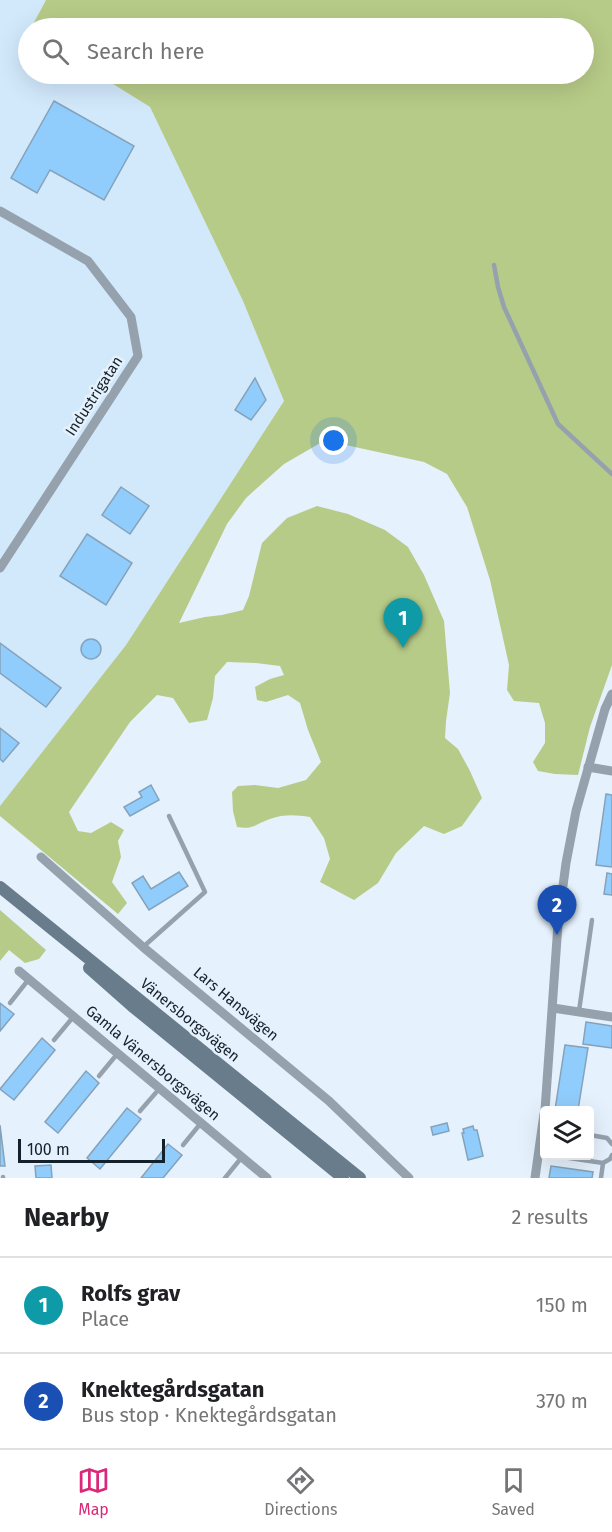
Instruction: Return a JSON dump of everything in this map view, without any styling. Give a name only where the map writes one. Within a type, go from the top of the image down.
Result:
[{"type":"main road","name":"Vänersborgsvägen","points":[[0,889],[132,1006],[342,1178]]},
{"type":"main road","name":"Vänersborgsvägen","points":[[0,889],[360,1178]]},
{"type":"street","name":"Industrigatan","points":[[0,211],[88,261],[131,317],[138,356],[0,568]]},
{"type":"street","points":[[545,1106],[558,924],[566,863],[576,811],[605,709],[612,694]]},
{"type":"street","points":[[588,767],[612,771]]},
{"type":"street","name":"Lars Hansvägen","points":[[41,857],[143,947],[329,1101],[409,1178]]},
{"type":"street","name":"Gamla Vänersborgsvägen","points":[[19,971],[267,1178]]},
{"type":"street","points":[[553,1008],[612,1017]]},
{"type":"street","points":[[536,1178],[540,1160]]},
{"type":"lane","points":[[494,265],[504,307],[558,424],[612,474]]},
{"type":"lane","points":[[143,947],[205,892],[169,816]]},
{"type":"lane","points":[[579,1011],[592,920]]},
{"type":"lane","points":[[10,1003],[29,979]]},
{"type":"lane","points":[[54,1040],[74,1016]]},
{"type":"lane","points":[[99,1076],[118,1053]]},
{"type":"lane","points":[[140,1111],[160,1088]]},
{"type":"lane","points":[[183,1145],[201,1123]]},
{"type":"lane","points":[[594,1136],[607,1138],[612,1144]]},
{"type":"lane","points":[[585,1160],[603,1163],[612,1155]]},
{"type":"lane","points":[[225,1178],[242,1157]]},
{"type":"lane","points":[[601,1178],[603,1163]]},
{"type":"shaded area","points":[[0,0],[46,0],[36,18],[18,18],[18,84],[113,84],[150,107],[243,301],[284,401],[126,645],[0,806]]},
{"type":"green space","points":[[46,0],[612,0],[612,665],[590,727],[578,775],[538,771],[533,762],[545,743],[545,723],[539,703],[514,701],[507,690],[509,665],[490,580],[467,507],[447,474],[424,462],[322,442],[284,464],[246,498],[227,524],[179,623],[243,610],[249,596],[262,543],[287,518],[317,506],[348,514],[385,530],[408,547],[424,575],[444,621],[450,693],[445,738],[458,749],[482,798],[462,826],[444,834],[424,826],[396,853],[378,883],[354,900],[320,882],[330,859],[324,838],[310,817],[280,816],[251,827],[237,827],[232,792],[238,786],[255,785],[278,788],[306,780],[321,762],[300,703],[288,695],[266,702],[257,700],[255,687],[284,675],[280,666],[227,662],[215,676],[213,698],[207,720],[189,723],[173,698],[157,695],[130,722],[69,812],[78,831],[91,833],[111,822],[124,830],[118,841],[121,857],[112,882],[127,903],[118,914],[0,816],[0,806],[126,645],[284,401],[243,301],[150,107],[113,84],[594,84],[594,18],[36,18]]},
{"type":"green space","points":[[0,910],[46,950],[39,959],[25,963],[9,950],[0,961]]},
{"type":"building","points":[[54,101],[134,146],[104,200],[50,170],[37,193],[11,178]]},
{"type":"building","points":[[255,378],[266,400],[251,420],[235,410]]},
{"type":"building","points":[[121,487],[149,506],[130,534],[102,515]]},
{"type":"building","points":[[87,534],[132,563],[106,605],[60,576]]},
{"type":"building","points":[[87,639],[95,639],[101,645],[101,653],[95,659],[87,659],[81,653],[81,645]]},
{"type":"building","points":[[0,643],[61,688],[46,707],[0,673]]},
{"type":"building","points":[[0,728],[19,743],[3,762],[0,759]]},
{"type":"building","points":[[151,785],[159,800],[130,816],[124,807],[142,797],[139,792]]},
{"type":"building","points":[[606,794],[612,795],[612,867],[596,865]]},
{"type":"building","points":[[179,872],[188,886],[149,910],[132,883],[143,876],[151,889]]},
{"type":"building","points":[[607,873],[612,874],[612,895],[604,894]]},
{"type":"building","points":[[0,1003],[14,1014],[0,1031]]},
{"type":"building","points":[[586,1022],[612,1026],[612,1048],[583,1044]]},
{"type":"building","points":[[42,1038],[55,1050],[14,1100],[0,1089]]},
{"type":"building","points":[[565,1045],[588,1048],[579,1106],[556,1106]]},
{"type":"building","points":[[86,1071],[99,1083],[58,1133],[45,1122]]},
{"type":"building","points":[[127,1108],[141,1119],[100,1169],[87,1158]]},
{"type":"building","points":[[447,1123],[449,1131],[433,1135],[431,1127]]},
{"type":"building","points":[[0,1125],[5,1166],[0,1166]]},
{"type":"building","points":[[473,1126],[474,1130],[477,1130],[483,1156],[468,1160],[462,1133],[464,1133],[463,1129]]},
{"type":"building","points":[[168,1144],[182,1155],[163,1178],[141,1178]]},
{"type":"building","points":[[51,1165],[52,1178],[36,1178],[35,1166]]},
{"type":"building","points":[[551,1166],[593,1172],[592,1178],[549,1178]]},
{"type":"place","name":"Rolfs grav","points":[[403,648]]},
{"type":"place","name":"Knektegårdsgatan","points":[[557,935]]}]
